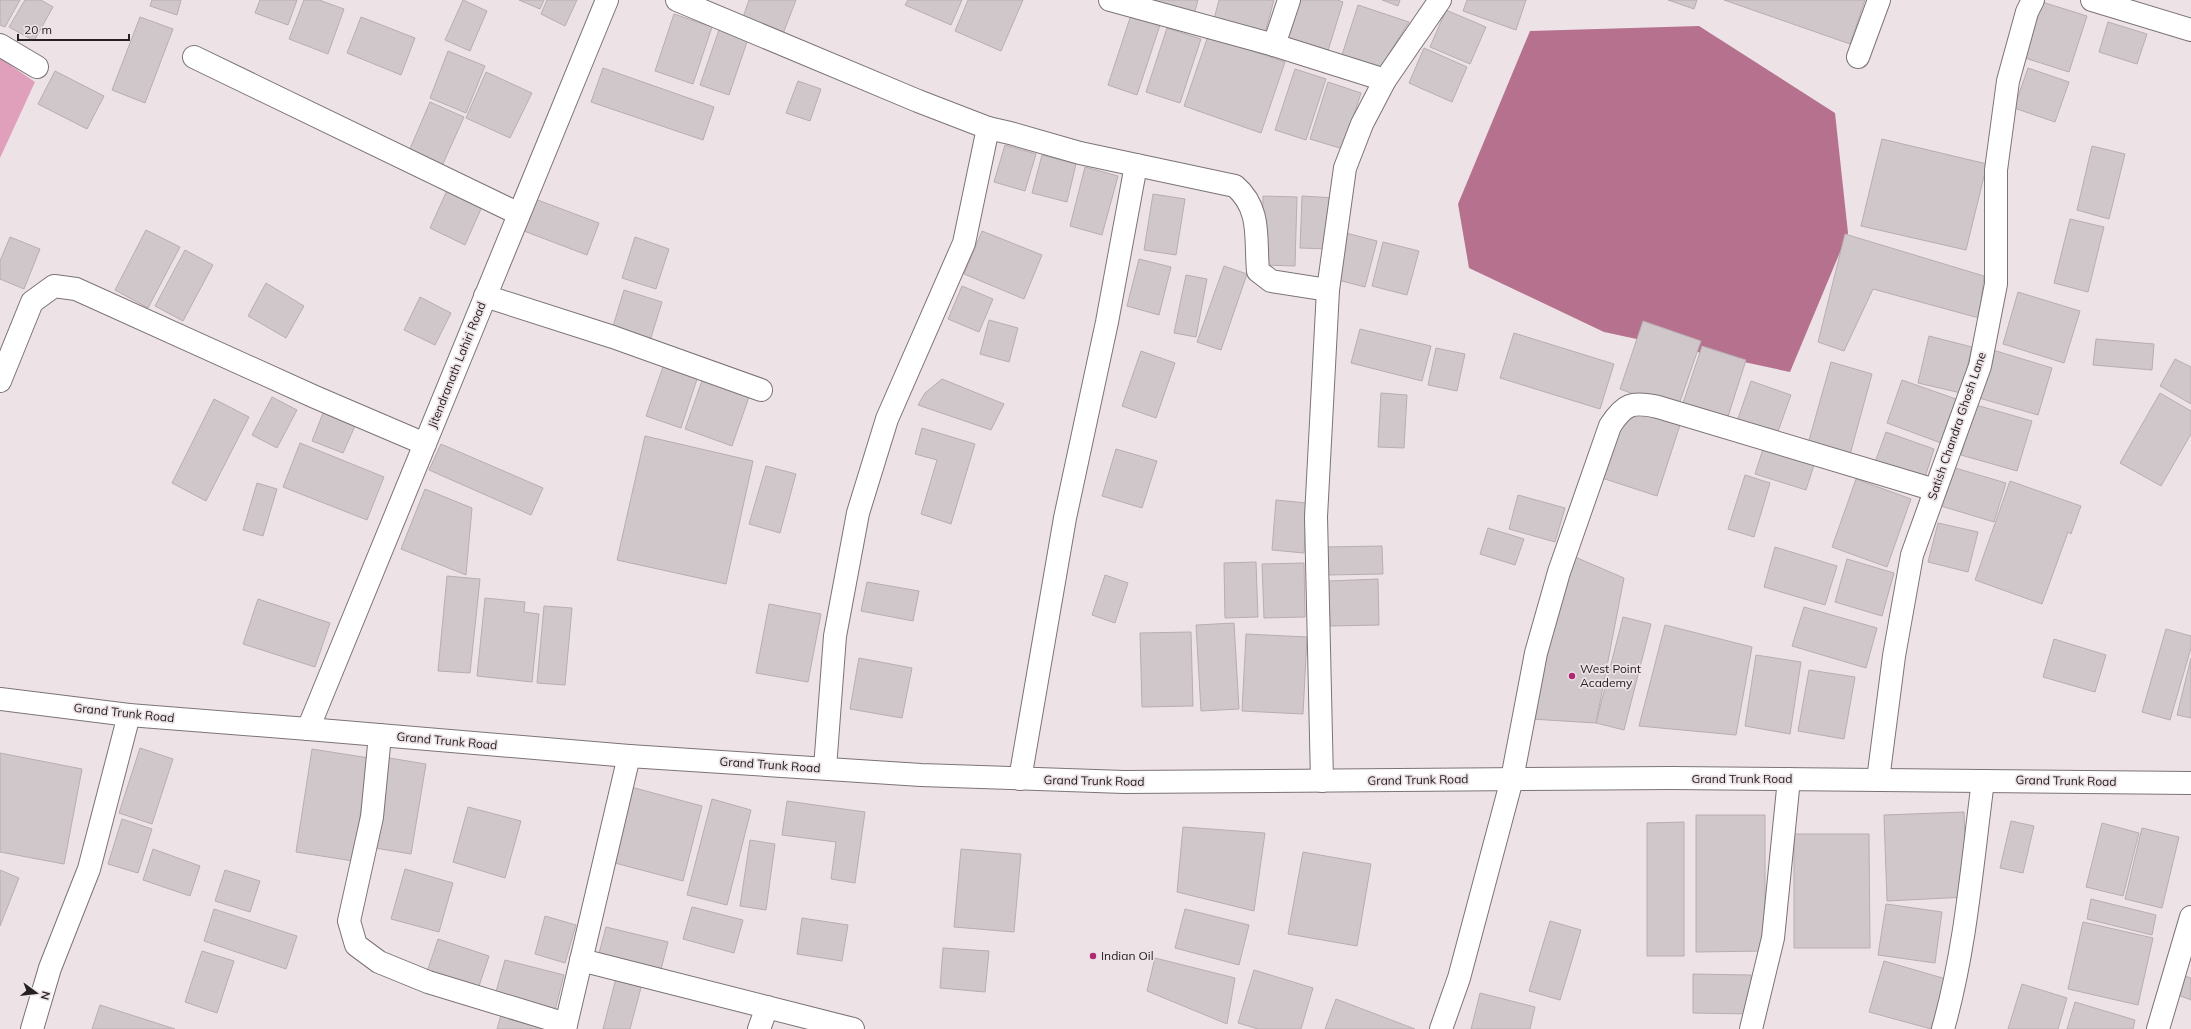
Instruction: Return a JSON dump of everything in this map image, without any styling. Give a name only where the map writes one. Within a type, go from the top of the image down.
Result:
[{"type":"street","name":"Jitendranath Lahiri Road","points":[[308,730],[607,0]]},
{"type":"street","points":[[677,0],[911,98],[988,128],[1080,153],[1235,186],[1246,196],[1254,219],[1258,271],[1271,281],[1328,290]]},
{"type":"street","points":[[1274,45],[1289,0]]},
{"type":"street","points":[[1322,781],[1316,517],[1328,290],[1345,168],[1362,124],[1384,80],[1440,0]]},
{"type":"street","points":[[1858,57],[1879,0]]},
{"type":"street","name":"Satish Chandra Ghosh Lane","points":[[1878,780],[1894,656],[1912,556],[1980,366],[1995,292],[1996,170],[2008,81],[2027,12],[2033,0]]},
{"type":"street","points":[[2092,0],[2191,30]]},
{"type":"street","points":[[1122,2],[1274,45],[1384,80]]},
{"type":"street","points":[[0,45],[37,67]]},
{"type":"street","points":[[194,57],[519,214]]},
{"type":"street","points":[[825,768],[835,636],[858,513],[887,419],[964,243],[988,128]]},
{"type":"street","points":[[1020,779],[1064,518],[1107,322],[1136,165]]},
{"type":"street","points":[[0,380],[32,302],[54,286],[76,289],[315,397],[425,444]]},
{"type":"street","points":[[485,296],[614,337],[761,390]]},
{"type":"street","points":[[1441,1029],[1459,978],[1512,779],[1536,653],[1559,572],[1610,426],[1620,411],[1631,405],[1643,403],[1935,490]]},
{"type":"street","name":"Grand Trunk Road","points":[[0,699],[129,714],[629,756],[921,775],[1020,779],[1124,782],[1512,779],[1789,779],[2191,783]]},
{"type":"street","points":[[32,1029],[50,968],[89,869],[129,714]]},
{"type":"street","points":[[380,735],[372,817],[349,921],[356,945],[378,962],[428,982],[565,1026],[629,756]]},
{"type":"street","points":[[1751,1029],[1773,938],[1789,779]]},
{"type":"street","points":[[1943,1029],[1953,992],[1964,930],[1983,781]]},
{"type":"street","points":[[2158,1029],[2191,917]]},
{"type":"street","points":[[581,960],[852,1029]]},
{"type":"street","points":[[759,1029],[767,1007]]},
{"type":"shaded area","points":[[1699,26],[1835,113],[1848,233],[1790,372],[1604,332],[1469,268],[1458,204],[1530,31]]},
{"type":"shaded area","points":[[0,58],[35,82],[0,158]]},
{"type":"building","points":[[0,0],[20,0],[5,27],[0,25]]},
{"type":"building","points":[[25,0],[41,0],[53,7],[34,41],[9,27]]},
{"type":"building","points":[[152,0],[181,0],[177,15],[150,6]]},
{"type":"building","points":[[260,0],[297,0],[288,25],[255,13]]},
{"type":"building","points":[[304,0],[319,0],[344,9],[328,54],[289,39]]},
{"type":"building","points":[[463,0],[487,11],[470,51],[445,40]]},
{"type":"building","points":[[519,0],[544,0],[540,9]]},
{"type":"building","points":[[547,0],[577,0],[565,26],[541,14]]},
{"type":"building","points":[[749,0],[796,0],[781,39],[741,23]]},
{"type":"building","points":[[908,0],[962,0],[951,25],[905,5]]},
{"type":"building","points":[[968,0],[1023,0],[1001,51],[955,31]]},
{"type":"building","points":[[1146,0],[1198,0],[1193,18]]},
{"type":"building","points":[[1219,0],[1274,0],[1265,33],[1214,19]]},
{"type":"building","points":[[1298,0],[1337,0],[1343,2],[1327,54],[1285,40]]},
{"type":"building","points":[[1382,0],[1400,0],[1398,6]]},
{"type":"building","points":[[1467,0],[1526,0],[1516,30],[1463,11]]},
{"type":"building","points":[[1668,0],[1697,0],[1694,9]]},
{"type":"building","points":[[1724,0],[1865,0],[1850,44]]},
{"type":"building","points":[[2042,2],[2087,16],[2069,72],[2025,58]]},
{"type":"building","points":[[1358,5],[1409,22],[1390,52],[1381,70],[1341,58]]},
{"type":"building","points":[[1446,10],[1486,27],[1470,64],[1430,47]]},
{"type":"building","points":[[674,14],[712,27],[693,84],[655,71]]},
{"type":"building","points":[[1131,15],[1160,25],[1137,95],[1108,85]]},
{"type":"building","points":[[140,17],[173,29],[145,103],[112,90]]},
{"type":"building","points":[[361,17],[415,38],[401,75],[347,53]]},
{"type":"building","points":[[2108,22],[2147,34],[2137,64],[2099,52]]},
{"type":"building","points":[[720,27],[749,36],[729,95],[700,85]]},
{"type":"building","points":[[1167,28],[1201,39],[1180,103],[1146,92]]},
{"type":"building","points":[[1208,36],[1285,62],[1261,133],[1184,106]]},
{"type":"building","points":[[1424,48],[1467,67],[1452,102],[1409,83]]},
{"type":"building","points":[[448,51],[485,66],[466,113],[430,98]]},
{"type":"building","points":[[603,68],[714,107],[703,140],[591,102]]},
{"type":"building","points":[[2028,68],[2069,82],[2055,122],[2014,108]]},
{"type":"building","points":[[1295,69],[1326,79],[1306,140],[1275,130]]},
{"type":"building","points":[[55,71],[104,96],[87,129],[38,104]]},
{"type":"building","points":[[486,72],[532,93],[510,138],[466,118]]},
{"type":"building","points":[[798,81],[821,89],[810,121],[786,113]]},
{"type":"building","points":[[1328,82],[1361,93],[1343,149],[1310,139]]},
{"type":"building","points":[[430,102],[464,117],[442,166],[409,151]]},
{"type":"building","points":[[1882,139],[1987,164],[1966,250],[1861,226]]},
{"type":"building","points":[[1005,145],[1036,154],[1025,191],[994,182]]},
{"type":"building","points":[[2092,146],[2125,154],[2109,219],[2077,210]]},
{"type":"building","points":[[1042,155],[1076,164],[1067,202],[1032,193]]},
{"type":"building","points":[[1085,167],[1118,176],[1102,235],[1070,226]]},
{"type":"building","points":[[449,186],[484,202],[465,245],[430,228]]},
{"type":"building","points":[[1153,194],[1185,199],[1176,255],[1144,250]]},
{"type":"building","points":[[1263,196],[1297,197],[1295,266],[1262,265]]},
{"type":"building","points":[[1302,196],[1335,198],[1331,249],[1300,248]]},
{"type":"building","points":[[535,199],[599,223],[587,255],[524,231]]},
{"type":"building","points":[[2070,219],[2104,227],[2088,292],[2054,283]]},
{"type":"building","points":[[146,230],[180,247],[148,308],[115,290]]},
{"type":"building","points":[[982,231],[1042,255],[1024,299],[964,274]]},
{"type":"building","points":[[1346,233],[1377,241],[1365,287],[1334,279]]},
{"type":"building","points":[[1845,234],[1984,276],[1979,318],[1873,289],[1844,351],[1818,342]]},
{"type":"building","points":[[10,237],[40,249],[24,289],[0,279],[0,261]]},
{"type":"building","points":[[635,237],[669,249],[656,289],[622,278]]},
{"type":"building","points":[[1383,242],[1419,251],[1407,295],[1372,286]]},
{"type":"building","points":[[185,250],[213,265],[183,321],[155,306]]},
{"type":"building","points":[[1139,259],[1171,267],[1159,315],[1127,306]]},
{"type":"building","points":[[1224,266],[1247,274],[1221,350],[1197,342]]},
{"type":"building","points":[[1186,275],[1207,279],[1196,337],[1174,333]]},
{"type":"building","points":[[266,283],[304,306],[286,338],[248,316]]},
{"type":"building","points":[[962,286],[993,299],[979,332],[948,319]]},
{"type":"building","points":[[624,290],[662,302],[649,344],[611,333]]},
{"type":"building","points":[[2018,292],[2080,311],[2064,363],[2003,344]]},
{"type":"building","points":[[420,297],[451,313],[435,345],[404,330]]},
{"type":"building","points":[[989,320],[1018,328],[1009,362],[980,354]]},
{"type":"building","points":[[1643,321],[1701,341],[1677,410],[1620,389]]},
{"type":"building","points":[[1360,329],[1431,346],[1422,381],[1351,363]]},
{"type":"building","points":[[1514,333],[1614,364],[1600,409],[1500,378]]},
{"type":"building","points":[[1929,336],[1972,347],[1961,393],[1918,383]]},
{"type":"building","points":[[2096,339],[2154,344],[2152,370],[2093,365]]},
{"type":"building","points":[[1702,346],[1746,360],[1726,423],[1681,409]]},
{"type":"building","points":[[1436,348],[1465,354],[1457,391],[1428,385]]},
{"type":"building","points":[[1993,350],[2052,368],[2038,415],[1979,398]]},
{"type":"building","points":[[1141,351],[1175,363],[1156,418],[1122,406]]},
{"type":"building","points":[[666,358],[700,370],[681,428],[646,416]]},
{"type":"building","points":[[2175,359],[2191,367],[2191,404],[2160,386]]},
{"type":"building","points":[[1831,362],[1872,374],[1848,462],[1806,451]]},
{"type":"building","points":[[703,378],[750,394],[732,446],[685,429]]},
{"type":"building","points":[[942,379],[1004,404],[991,430],[918,405],[925,393]]},
{"type":"building","points":[[1902,380],[1956,399],[1941,443],[1887,423]]},
{"type":"building","points":[[1751,381],[1791,395],[1775,440],[1735,427]]},
{"type":"building","points":[[1381,393],[1407,395],[1404,448],[1378,447]]},
{"type":"building","points":[[2160,393],[2191,411],[2191,434],[2161,486],[2120,463]]},
{"type":"building","points":[[272,397],[297,410],[277,448],[252,435]]},
{"type":"building","points":[[214,399],[249,417],[206,501],[172,483]]},
{"type":"building","points":[[1976,405],[2032,421],[2017,471],[1961,455]]},
{"type":"building","points":[[1626,408],[1680,425],[1657,496],[1602,478]]},
{"type":"building","points":[[323,413],[355,426],[343,453],[312,441]]},
{"type":"building","points":[[922,428],[975,444],[951,524],[921,514],[937,460],[915,454]]},
{"type":"building","points":[[1886,432],[1934,449],[1921,490],[1871,473]]},
{"type":"building","points":[[645,436],[753,461],[726,584],[617,560]]},
{"type":"building","points":[[300,443],[384,477],[367,520],[283,487]]},
{"type":"building","points":[[441,444],[543,488],[531,515],[429,470]]},
{"type":"building","points":[[1116,449],[1157,461],[1142,508],[1102,496]]},
{"type":"building","points":[[1763,449],[1814,465],[1806,490],[1755,474]]},
{"type":"building","points":[[766,466],[796,474],[780,533],[749,524]]},
{"type":"building","points":[[1952,467],[2006,483],[1994,522],[1941,506]]},
{"type":"building","points":[[1745,475],[1770,483],[1754,537],[1728,529]]},
{"type":"building","points":[[1856,479],[1911,499],[1887,567],[1832,547]]},
{"type":"building","points":[[2010,481],[2081,506],[2071,534],[2068,532],[2042,604],[1975,580]]},
{"type":"building","points":[[257,483],[277,489],[263,536],[243,530]]},
{"type":"building","points":[[425,489],[472,508],[466,575],[401,549]]},
{"type":"building","points":[[1518,495],[1565,508],[1555,542],[1509,529]]},
{"type":"building","points":[[1276,500],[1307,503],[1304,553],[1272,550]]},
{"type":"building","points":[[1938,523],[1978,532],[1968,572],[1928,562]]},
{"type":"building","points":[[1488,528],[1524,539],[1515,565],[1480,554]]},
{"type":"building","points":[[1382,546],[1383,574],[1327,575],[1326,547]]},
{"type":"building","points":[[1775,547],[1837,566],[1825,605],[1764,587]]},
{"type":"building","name":"West Point Academy","points":[[1575,557],[1624,578],[1596,723],[1531,719],[1548,633]]},
{"type":"building","points":[[1847,559],[1894,573],[1882,616],[1835,602]]},
{"type":"building","points":[[1256,562],[1258,617],[1225,618],[1224,563]]},
{"type":"building","points":[[1304,563],[1305,617],[1264,618],[1262,564]]},
{"type":"building","points":[[1105,575],[1128,583],[1115,623],[1092,615]]},
{"type":"building","points":[[447,576],[480,579],[470,673],[438,671]]},
{"type":"building","points":[[1378,579],[1379,625],[1330,626],[1329,581]]},
{"type":"building","points":[[867,582],[919,591],[913,621],[861,611]]},
{"type":"building","points":[[485,598],[525,602],[524,612],[539,614],[532,682],[477,676]]},
{"type":"building","points":[[258,599],[330,623],[315,667],[243,644]]},
{"type":"building","points":[[769,604],[821,614],[808,682],[756,673]]},
{"type":"building","points":[[544,606],[572,608],[565,685],[537,683]]},
{"type":"building","points":[[1804,607],[1877,628],[1866,668],[1792,646]]},
{"type":"building","points":[[1623,617],[1651,624],[1624,730],[1596,723]]},
{"type":"building","points":[[1234,623],[1239,709],[1201,711],[1196,625]]},
{"type":"building","points":[[1665,625],[1752,647],[1736,735],[1639,726]]},
{"type":"building","points":[[2166,629],[2191,636],[2191,648],[2170,720],[2142,712]]},
{"type":"building","points":[[1191,632],[1193,706],[1142,707],[1140,633]]},
{"type":"building","points":[[1246,634],[1307,637],[1303,714],[1242,711]]},
{"type":"building","points":[[2054,639],[2106,655],[2095,692],[2043,677]]},
{"type":"building","points":[[1756,655],[1801,662],[1790,734],[1745,726]]},
{"type":"building","points":[[859,658],[912,668],[902,718],[850,709]]},
{"type":"building","points":[[2191,658],[2191,718],[2177,715]]},
{"type":"building","points":[[1809,670],[1855,677],[1844,739],[1798,731]]},
{"type":"building","points":[[140,748],[173,759],[152,824],[119,813]]},
{"type":"building","points":[[312,749],[369,758],[353,861],[296,852]]},
{"type":"building","points":[[0,753],[82,769],[64,864],[0,852]]},
{"type":"building","points":[[377,756],[426,764],[411,854],[363,846]]},
{"type":"building","points":[[631,787],[702,806],[683,881],[611,862]]},
{"type":"building","points":[[712,799],[751,810],[727,905],[687,895]]},
{"type":"building","points":[[787,801],[865,812],[855,883],[831,879],[836,842],[782,835]]},
{"type":"building","points":[[468,807],[521,821],[505,878],[453,862]]},
{"type":"building","points":[[1964,812],[1967,897],[1887,901],[1884,815]]},
{"type":"building","points":[[1696,815],[1765,815],[1765,951],[1696,952]]},
{"type":"building","points":[[122,819],[152,829],[138,873],[108,864]]},
{"type":"building","points":[[2011,821],[2034,826],[2023,873],[2000,868]]},
{"type":"building","points":[[1684,822],[1684,956],[1647,956],[1647,823]]},
{"type":"building","points":[[2102,823],[2139,833],[2123,896],[2086,887]]},
{"type":"building","points":[[1183,827],[1265,833],[1254,911],[1177,892]]},
{"type":"building","points":[[2142,828],[2179,837],[2162,908],[2125,899]]},
{"type":"building","points":[[1794,834],[1869,834],[1870,948],[1794,948]]},
{"type":"building","points":[[750,840],[775,844],[766,910],[740,906]]},
{"type":"building","points":[[153,849],[200,866],[190,896],[143,880]]},
{"type":"building","points":[[961,849],[1021,854],[1014,932],[954,927]]},
{"type":"building","points":[[1303,852],[1371,864],[1357,946],[1288,934]]},
{"type":"building","points":[[405,869],[453,883],[439,932],[391,919]]},
{"type":"building","points":[[0,870],[19,878],[0,926]]},
{"type":"building","points":[[225,870],[260,881],[250,912],[215,901]]},
{"type":"building","points":[[2091,899],[2156,915],[2152,935],[2087,919]]},
{"type":"building","points":[[1886,904],[1942,912],[1935,963],[1878,955]]},
{"type":"building","points":[[692,907],[743,920],[734,953],[683,939]]},
{"type":"building","points":[[214,909],[297,936],[286,969],[204,941]]},
{"type":"building","points":[[1185,909],[1249,925],[1239,965],[1175,948]]},
{"type":"building","points":[[545,916],[576,925],[565,963],[535,954]]},
{"type":"building","points":[[802,918],[848,925],[842,961],[797,954]]},
{"type":"building","points":[[1550,921],[1581,930],[1560,1000],[1529,991]]},
{"type":"building","points":[[2083,922],[2153,938],[2138,1005],[2068,989]]},
{"type":"building","points":[[606,927],[668,942],[659,977],[597,961]]},
{"type":"building","points":[[438,939],[489,956],[476,995],[425,978]]},
{"type":"building","points":[[943,948],[989,951],[985,992],[940,988]]},
{"type":"building","points":[[202,951],[234,961],[217,1013],[185,1002]]},
{"type":"building","points":[[1155,958],[1235,978],[1227,1024],[1147,991]]},
{"type":"building","points":[[505,960],[564,975],[553,1018],[493,1002]]},
{"type":"building","points":[[1884,961],[1946,979],[1931,1029],[1869,1012]]},
{"type":"building","points":[[1254,970],[1313,988],[1301,1029],[1258,1029],[1238,1023]]},
{"type":"building","points":[[1693,974],[1751,975],[1751,1014],[1693,1013]]},
{"type":"building","points":[[2185,976],[2191,978],[2191,1000],[2178,995]]},
{"type":"building","points":[[616,978],[642,984],[630,1029],[603,1029]]},
{"type":"building","points":[[2022,984],[2067,998],[2058,1029],[2008,1029]]},
{"type":"building","points":[[1480,993],[1535,1007],[1530,1029],[1471,1029]]},
{"type":"building","points":[[1336,999],[1415,1029],[1325,1029]]},
{"type":"building","points":[[2075,1002],[2135,1020],[2133,1029],[2067,1029]]},
{"type":"building","points":[[100,1005],[175,1029],[92,1029]]},
{"type":"building","points":[[503,1008],[556,1029],[497,1029]]},
{"type":"place","name":"West Point Academy","points":[[1572,676]]},
{"type":"place","name":"Indian Oil","points":[[1093,956]]}]
